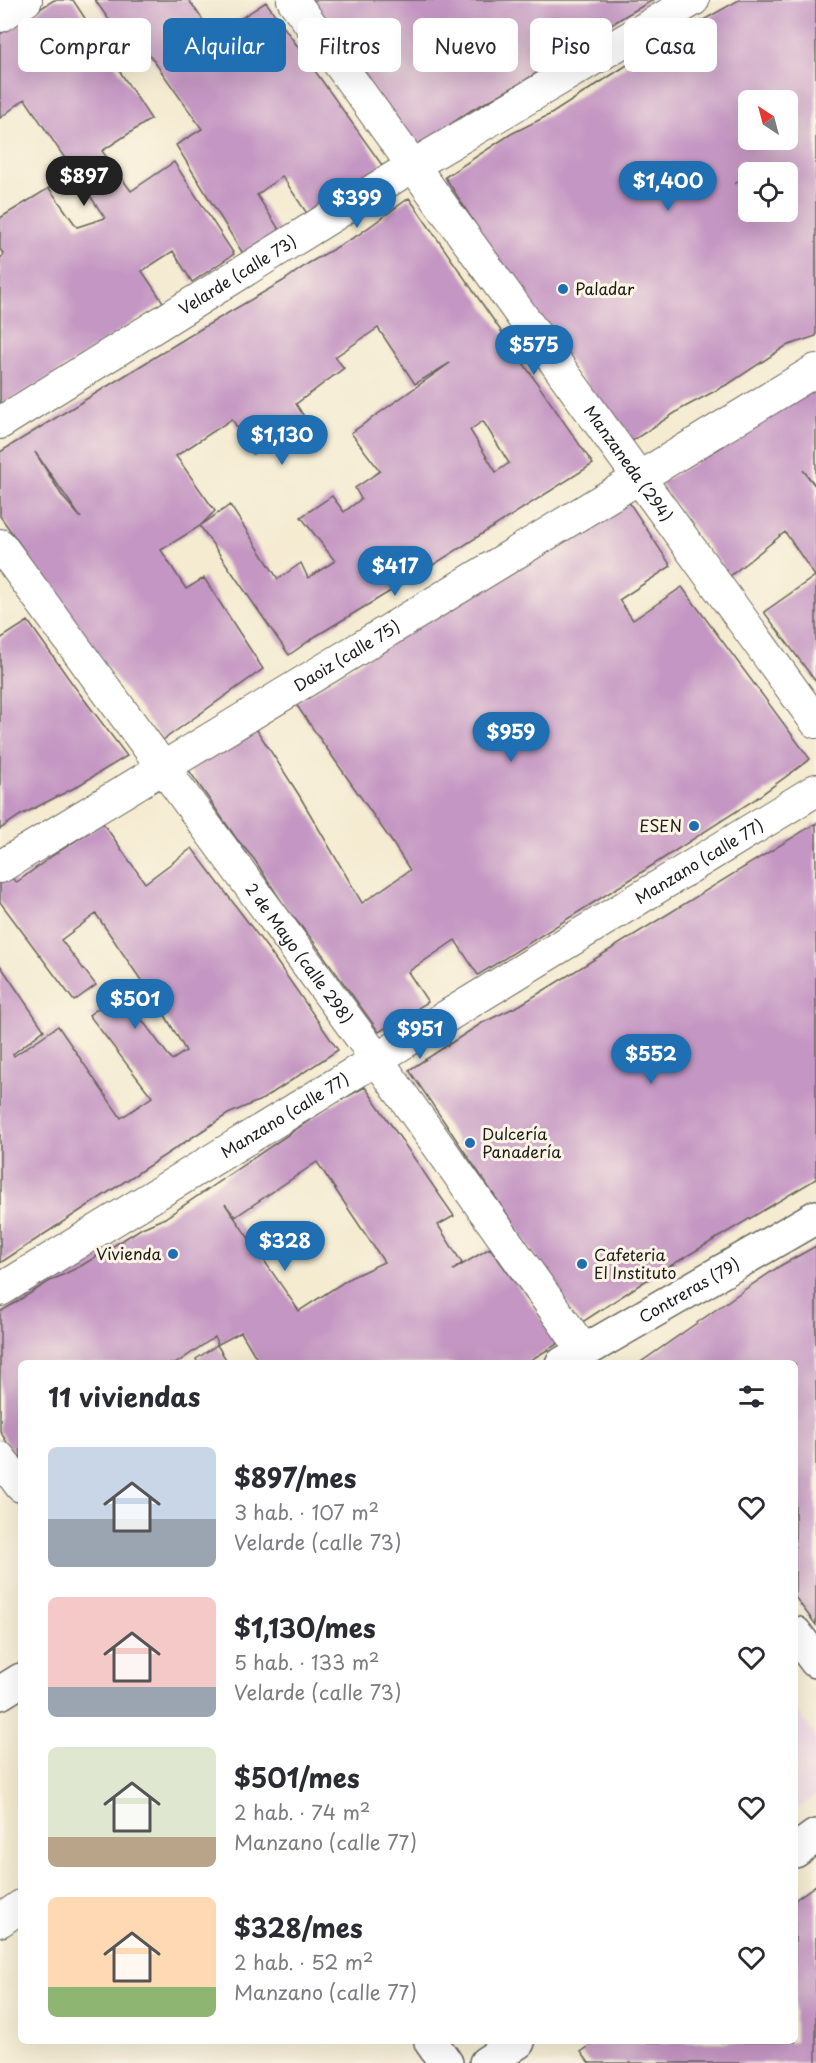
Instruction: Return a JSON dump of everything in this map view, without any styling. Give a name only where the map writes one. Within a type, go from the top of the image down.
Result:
[{"type":"main road","name":"Contreras (79)","points":[[580,1359],[816,1217]]},
{"type":"main road","points":[[798,1637],[816,1661]]},
{"type":"main road","points":[[0,1693],[18,1682]]},
{"type":"main road","points":[[798,1849],[816,1836]]},
{"type":"main road","points":[[432,2044],[446,2063]]},
{"type":"main road","points":[[486,2063],[515,2044]]},
{"type":"street","points":[[0,16],[26,0]]},
{"type":"street","name":"Manzaneda (294)","points":[[293,0],[816,722]]},
{"type":"street","name":"Velarde (calle 73)","points":[[0,423],[414,165],[693,0]]},
{"type":"street","name":"Daoiz (calle 75)","points":[[0,867],[816,370]]},
{"type":"street","name":"2 de Mayo (calle 298)","points":[[0,545],[376,1058],[580,1359]]},
{"type":"street","name":"Manzano (calle 77)","points":[[0,1290],[816,790]]},
{"type":"street","points":[[0,1458],[18,1482]]},
{"type":"street","points":[[0,1921],[18,1908]]},
{"type":"shaded area","points":[[798,1712],[816,1737],[816,1796],[798,1808]]},
{"type":"building","points":[[54,0],[73,0],[85,18],[25,18]]},
{"type":"building","points":[[95,0],[189,0],[202,18],[163,18],[163,72],[286,72],[286,30],[298,47],[298,72],[316,72],[382,165],[308,215],[282,176],[257,195],[282,234],[245,257],[176,145],[202,129],[151,57],[151,18],[108,18]]},
{"type":"building","points":[[312,0],[653,0],[612,24],[612,18],[530,18],[530,72],[538,72],[470,111],[414,149],[361,72],[401,72],[401,18],[324,18]]},
{"type":"building","points":[[739,0],[816,0],[816,336],[786,346],[730,383],[681,409],[629,443],[507,274],[445,177],[511,134],[551,114],[624,67],[624,72],[717,72],[717,18],[707,18]]},
{"type":"building","points":[[266,2],[277,18],[242,18]]},
{"type":"building","points":[[18,23],[18,72],[120,72],[151,119],[102,151],[131,191],[174,162],[234,254],[192,282],[173,251],[142,271],[163,302],[49,378],[0,405],[0,258],[4,255],[0,249],[0,218],[49,188],[77,227],[105,218],[25,99],[0,118],[0,34]]},
{"type":"building","points":[[409,198],[593,464],[289,655],[200,526],[161,550],[186,589],[204,578],[263,669],[163,740],[85,637],[0,516],[0,452],[358,235]],"holes":[[[378,328],[415,384],[450,363],[351,433],[380,471],[355,488],[361,499],[344,512],[332,496],[301,517],[335,561],[308,578],[301,563],[278,579],[230,505],[200,526],[215,511],[176,456],[232,419],[253,454],[305,418],[296,404],[344,368],[335,357]],[[483,421],[509,463],[496,472],[470,430]],[[35,452],[81,518],[63,497]]]},
{"type":"building","points":[[816,384],[816,486],[803,470],[816,487],[816,682],[764,612],[815,576],[785,532],[730,576],[660,483],[723,446],[764,416]]},
{"type":"building","points":[[625,496],[671,566],[619,600],[633,620],[682,587],[810,759],[754,800],[478,975],[455,940],[408,972],[428,1002],[379,1032],[310,937],[285,907],[254,859],[236,838],[188,769],[255,727],[299,795],[362,903],[410,870],[295,703]]},
{"type":"building","points":[[28,621],[127,756],[74,788],[19,816],[0,829],[0,639]]},
{"type":"building","points":[[103,823],[145,883],[192,848],[268,949],[338,1050],[263,1099],[228,1114],[0,1263],[0,965],[44,1030],[13,1054],[14,1056],[58,1026],[121,1118],[152,1097],[89,1015],[121,992],[172,1060],[186,1051],[166,1017],[96,914],[61,940],[96,985],[74,1001],[0,902],[0,881],[8,876],[17,882]]},
{"type":"building","points":[[816,823],[816,1179],[650,1278],[581,1323],[409,1070],[482,1023],[520,1005]]},
{"type":"building","points":[[365,1087],[454,1216],[438,1225],[462,1263],[453,1270],[490,1248],[559,1343],[531,1360],[258,1360],[241,1332],[217,1345],[215,1337],[181,1360],[18,1360],[18,1461],[0,1431],[0,1312],[142,1228],[165,1218],[332,1105]],"holes":[[[317,1162],[384,1262],[350,1278],[299,1311],[225,1204],[235,1217]]]},
{"type":"building","points":[[816,1246],[816,1625],[798,1601],[798,1360],[644,1360],[780,1266]]},
{"type":"building","points":[[217,1345],[226,1360],[196,1360]]},
{"type":"building","points":[[816,1885],[816,2063],[589,2063],[581,2052],[592,2044],[798,2044],[798,1898]]},
{"type":"place","name":"Paladar","points":[[563,289]]},
{"type":"place","name":"ESEN","points":[[694,826]]},
{"type":"place","name":"Dulcería Panadería","points":[[470,1143]]},
{"type":"place","name":"Vivienda","points":[[173,1254]]},
{"type":"place","name":"Cafeteria El Instituto","points":[[582,1264]]}]
